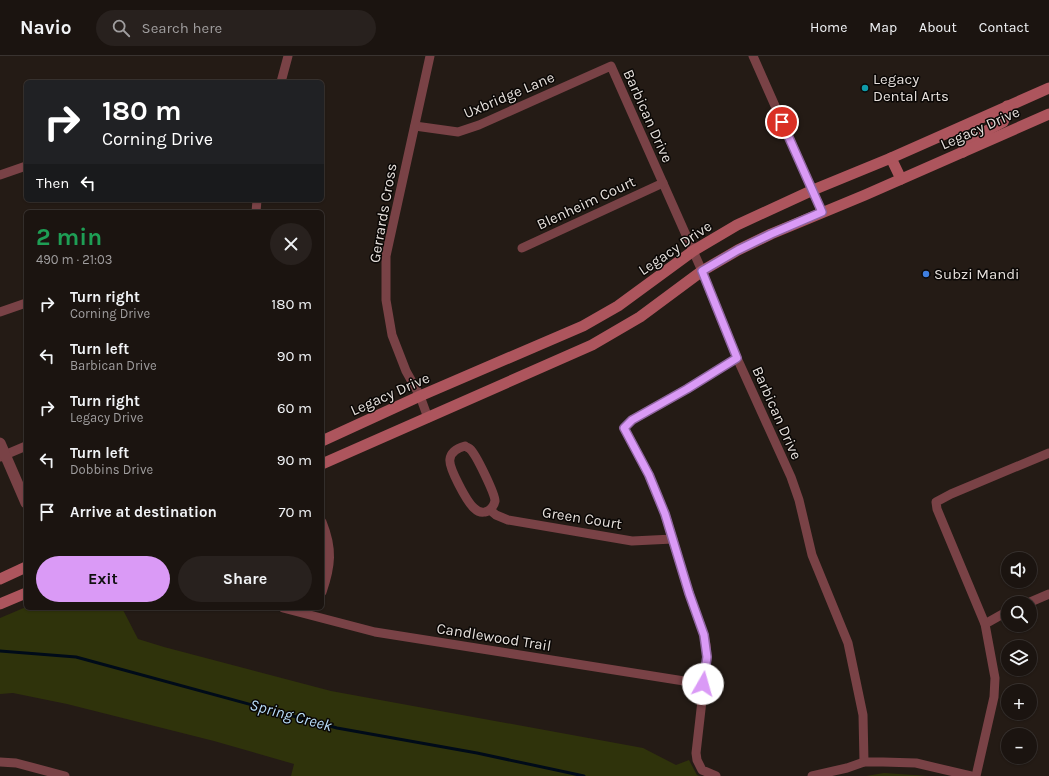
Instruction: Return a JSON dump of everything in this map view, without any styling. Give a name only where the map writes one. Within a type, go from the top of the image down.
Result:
[{"type":"main road","name":"Legacy Drive","points":[[324,440],[420,396],[583,326],[618,306],[693,251],[736,225],[1049,88]]},
{"type":"main road","points":[[963,152],[967,141],[1003,122],[1006,115],[1007,106]]},
{"type":"main road","name":"Legacy Drive","points":[[324,463],[592,345],[640,317],[702,271],[738,250],[771,234],[1049,114]]},
{"type":"main road","points":[[891,158],[901,179]]},
{"type":"main road","points":[[0,579],[24,568]]},
{"type":"main road","points":[[0,604],[24,594]]},
{"type":"street","points":[[282,80],[288,56]]},
{"type":"street","name":"Gerrards Cross","points":[[428,418],[420,396],[406,371],[392,335],[386,300],[386,256],[430,56]]},
{"type":"street","points":[[753,56],[822,212]]},
{"type":"street","name":"Uxbridge Lane","points":[[415,126],[458,132],[479,125],[611,66]]},
{"type":"street","name":"Barbican Drive","points":[[611,66],[702,271],[737,358],[791,477],[799,500],[812,555],[848,643],[863,715],[864,762]]},
{"type":"street","points":[[0,175],[24,167]]},
{"type":"street","name":"Blenheim Court","points":[[522,248],[663,183]]},
{"type":"street","points":[[0,312],[24,304]]},
{"type":"street","points":[[716,776],[702,770],[697,760],[696,753],[707,657],[704,635],[689,593],[665,514],[649,475],[624,428],[632,420],[687,389],[737,358]]},
{"type":"street","points":[[0,443],[3,456],[24,499]]},
{"type":"street","name":"Green Court","points":[[465,446],[470,449],[483,470],[495,503],[490,510],[478,512],[473,508],[461,489],[450,460],[452,454],[458,448],[465,446]]},
{"type":"street","points":[[3,456],[24,447]]},
{"type":"street","points":[[976,776],[994,697],[995,678],[985,624],[937,508],[936,502],[951,494],[1049,454]]},
{"type":"street","name":"Green Court","points":[[490,510],[496,515],[508,520],[625,539],[643,541],[673,539]]},
{"type":"street","points":[[324,527],[330,560],[324,586]]},
{"type":"street","points":[[1037,599],[1049,594]]},
{"type":"street","name":"Candlewood Trail","points":[[299,610],[315,612],[378,632],[703,684]]},
{"type":"street","points":[[985,624],[1001,615]]},
{"type":"street","points":[[0,762],[16,763],[65,776]]},
{"type":"street","points":[[812,776],[847,768],[864,762],[916,763],[971,776]]},
{"type":"green space","points":[[24,608],[24,610],[123,610],[138,639],[164,647],[331,691],[643,748],[676,765],[689,760],[699,776],[291,776],[294,764],[214,741],[67,704],[13,693],[0,694],[0,618]]},
{"type":"green space","points":[[884,773],[929,776],[866,776]]},
{"type":"waterway","name":"Spring Creek","points":[[0,651],[76,657],[337,728],[477,753],[584,776]]},
{"type":"place","name":"Legacy Dental Arts","points":[[865,88]]},
{"type":"place","name":"Subzi Mandi","points":[[926,274]]},
{"type":"route","points":[[703,684],[707,657],[704,635],[689,593],[665,514],[649,475],[624,428],[632,420],[687,389],[737,358],[702,271],[738,250],[822,212],[782,122]]}]
